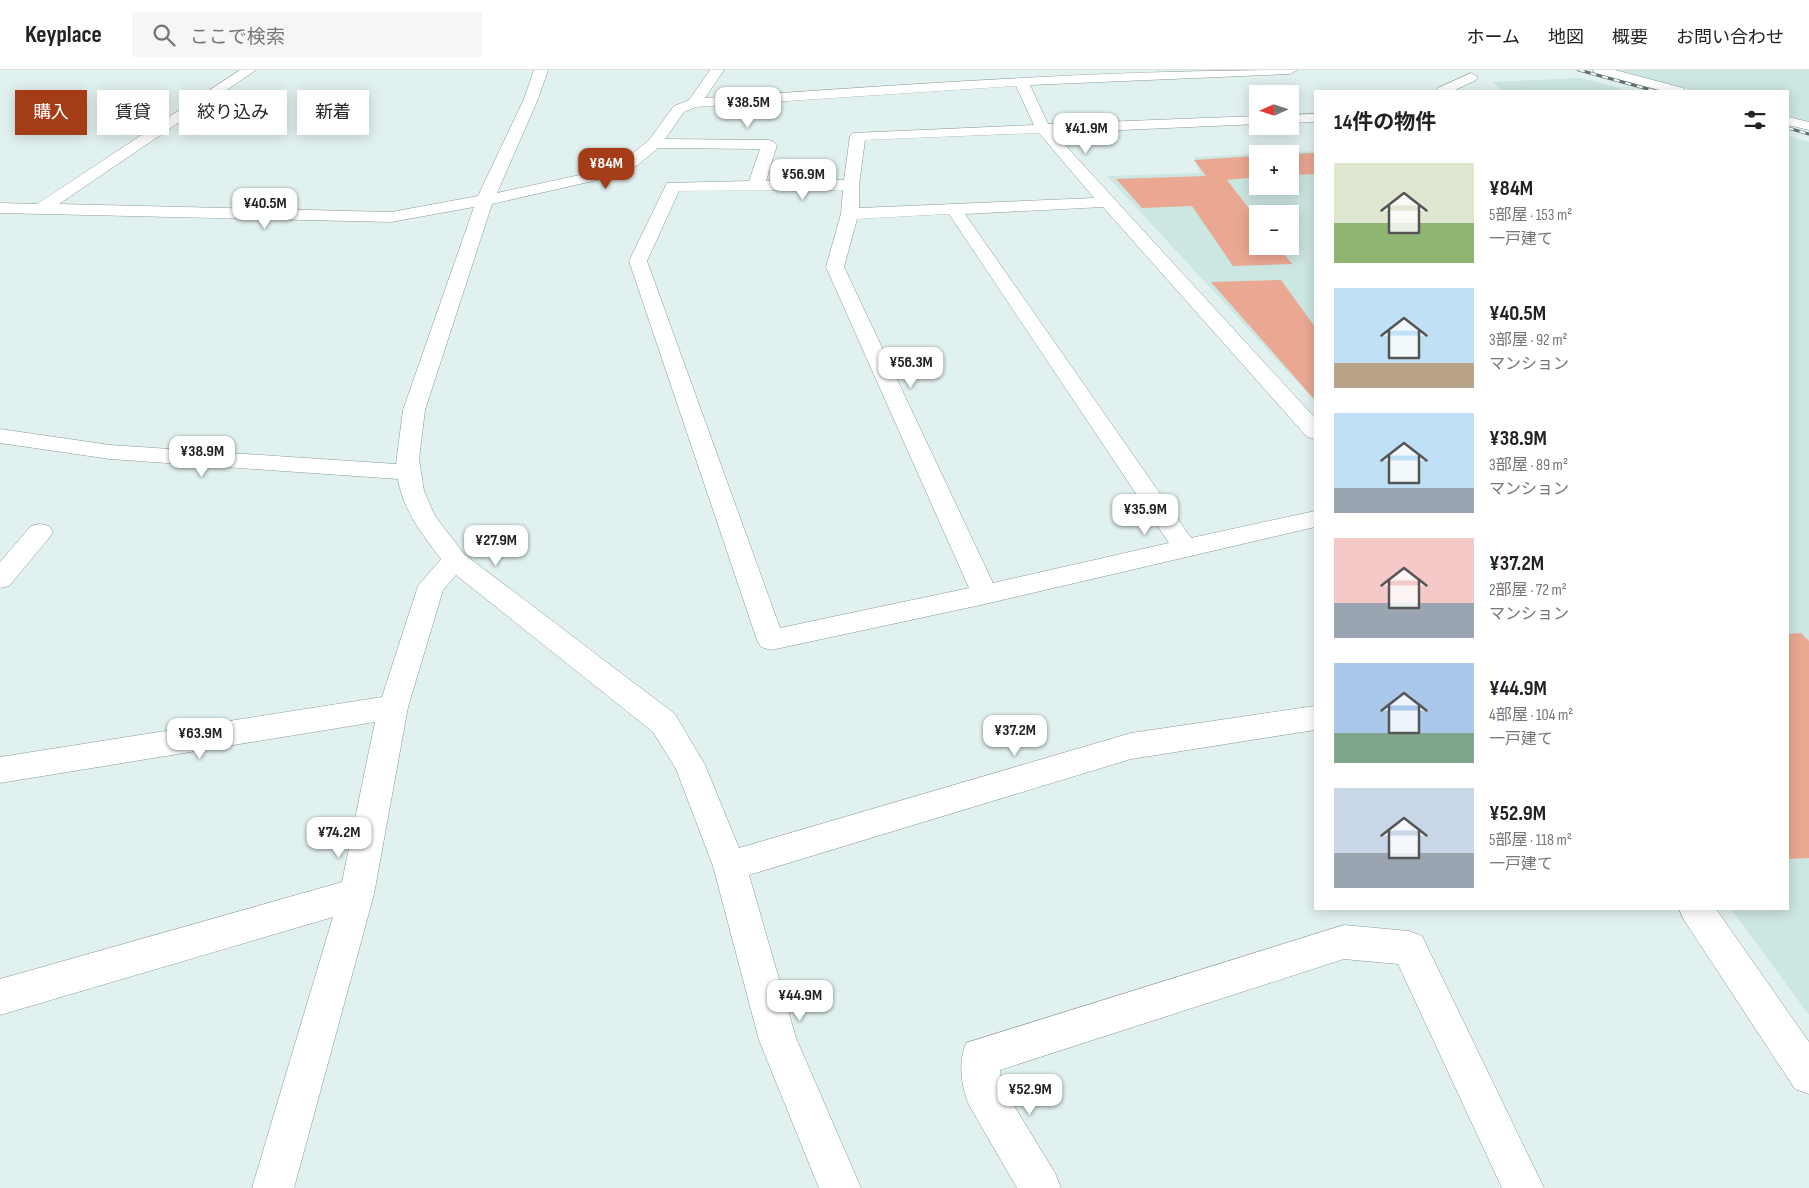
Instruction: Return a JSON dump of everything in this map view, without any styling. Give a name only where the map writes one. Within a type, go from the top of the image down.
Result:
[{"type":"street","points":[[41,209],[249,70]]},
{"type":"street","points":[[541,70],[531,99],[485,200],[414,410],[407,460],[412,491],[424,519],[455,560],[664,723],[690,765],[730,866],[778,1040],[840,1188]]},
{"type":"street","points":[[694,103],[717,70]]},
{"type":"street","points":[[0,208],[390,217],[485,200],[609,173],[632,162],[654,143],[679,109],[694,103],[838,94],[936,82],[1021,82],[1290,70]]},
{"type":"street","points":[[1444,90],[1471,77],[1449,70]]},
{"type":"street","points":[[1600,70],[1674,90]]},
{"type":"street","points":[[838,94],[849,82]]},
{"type":"street","points":[[1021,82],[1043,128],[1107,202],[1314,431]]},
{"type":"street","points":[[1299,119],[1314,118]]},
{"type":"street","points":[[985,594],[835,267],[850,214],[851,185],[858,136],[1249,120]]},
{"type":"street","points":[[1789,121],[1809,126]]},
{"type":"street","points":[[654,143],[769,145],[756,185]]},
{"type":"street","points":[[851,185],[673,186],[638,261],[771,640],[985,594],[1314,518]]},
{"type":"street","points":[[850,214],[1107,202]]},
{"type":"street","points":[[954,210],[1184,547]]},
{"type":"street","points":[[0,436],[110,452],[409,472]]},
{"type":"street","points":[[0,579],[40,532]]},
{"type":"street","points":[[273,1188],[357,894],[393,707],[431,586],[455,560]]},
{"type":"street","points":[[0,770],[393,707]]},
{"type":"street","points":[[730,866],[1131,746],[1314,718]]},
{"type":"street","points":[[0,997],[357,894]]},
{"type":"street","points":[[1697,910],[1809,1075]]},
{"type":"street","points":[[1040,1188],[983,1091],[980,1057],[1344,942],[1409,948],[1523,1188]]},
{"type":"shaded area","points":[[1617,70],[1809,70],[1809,122],[1789,116],[1789,90],[1691,90]]},
{"type":"shaded area","points":[[1581,78],[1626,90],[1503,90],[1492,82]]},
{"type":"shaded area","points":[[1789,136],[1809,142],[1809,1015],[1732,910],[1789,910]]},
{"type":"shaded area","points":[[1314,151],[1314,400],[1107,176],[1200,173],[1194,157],[1249,154],[1249,195],[1299,195],[1299,152]]},
{"type":"shaded area","points":[[1314,153],[1314,174],[1299,175],[1299,154]]},
{"type":"shaded area","points":[[1249,157],[1249,178],[1227,180],[1249,209],[1249,255],[1285,255],[1292,264],[1233,266],[1192,206],[1142,208],[1116,179],[1206,176],[1194,160]]},
{"type":"shaded area","points":[[1281,280],[1314,326],[1314,399],[1211,282]]},
{"type":"shaded area","points":[[1801,633],[1809,641],[1809,858],[1789,859],[1789,634]]},
{"type":"railway","points":[[1579,70],[1651,90]]},
{"type":"railway","points":[[1789,128],[1809,134]]}]
